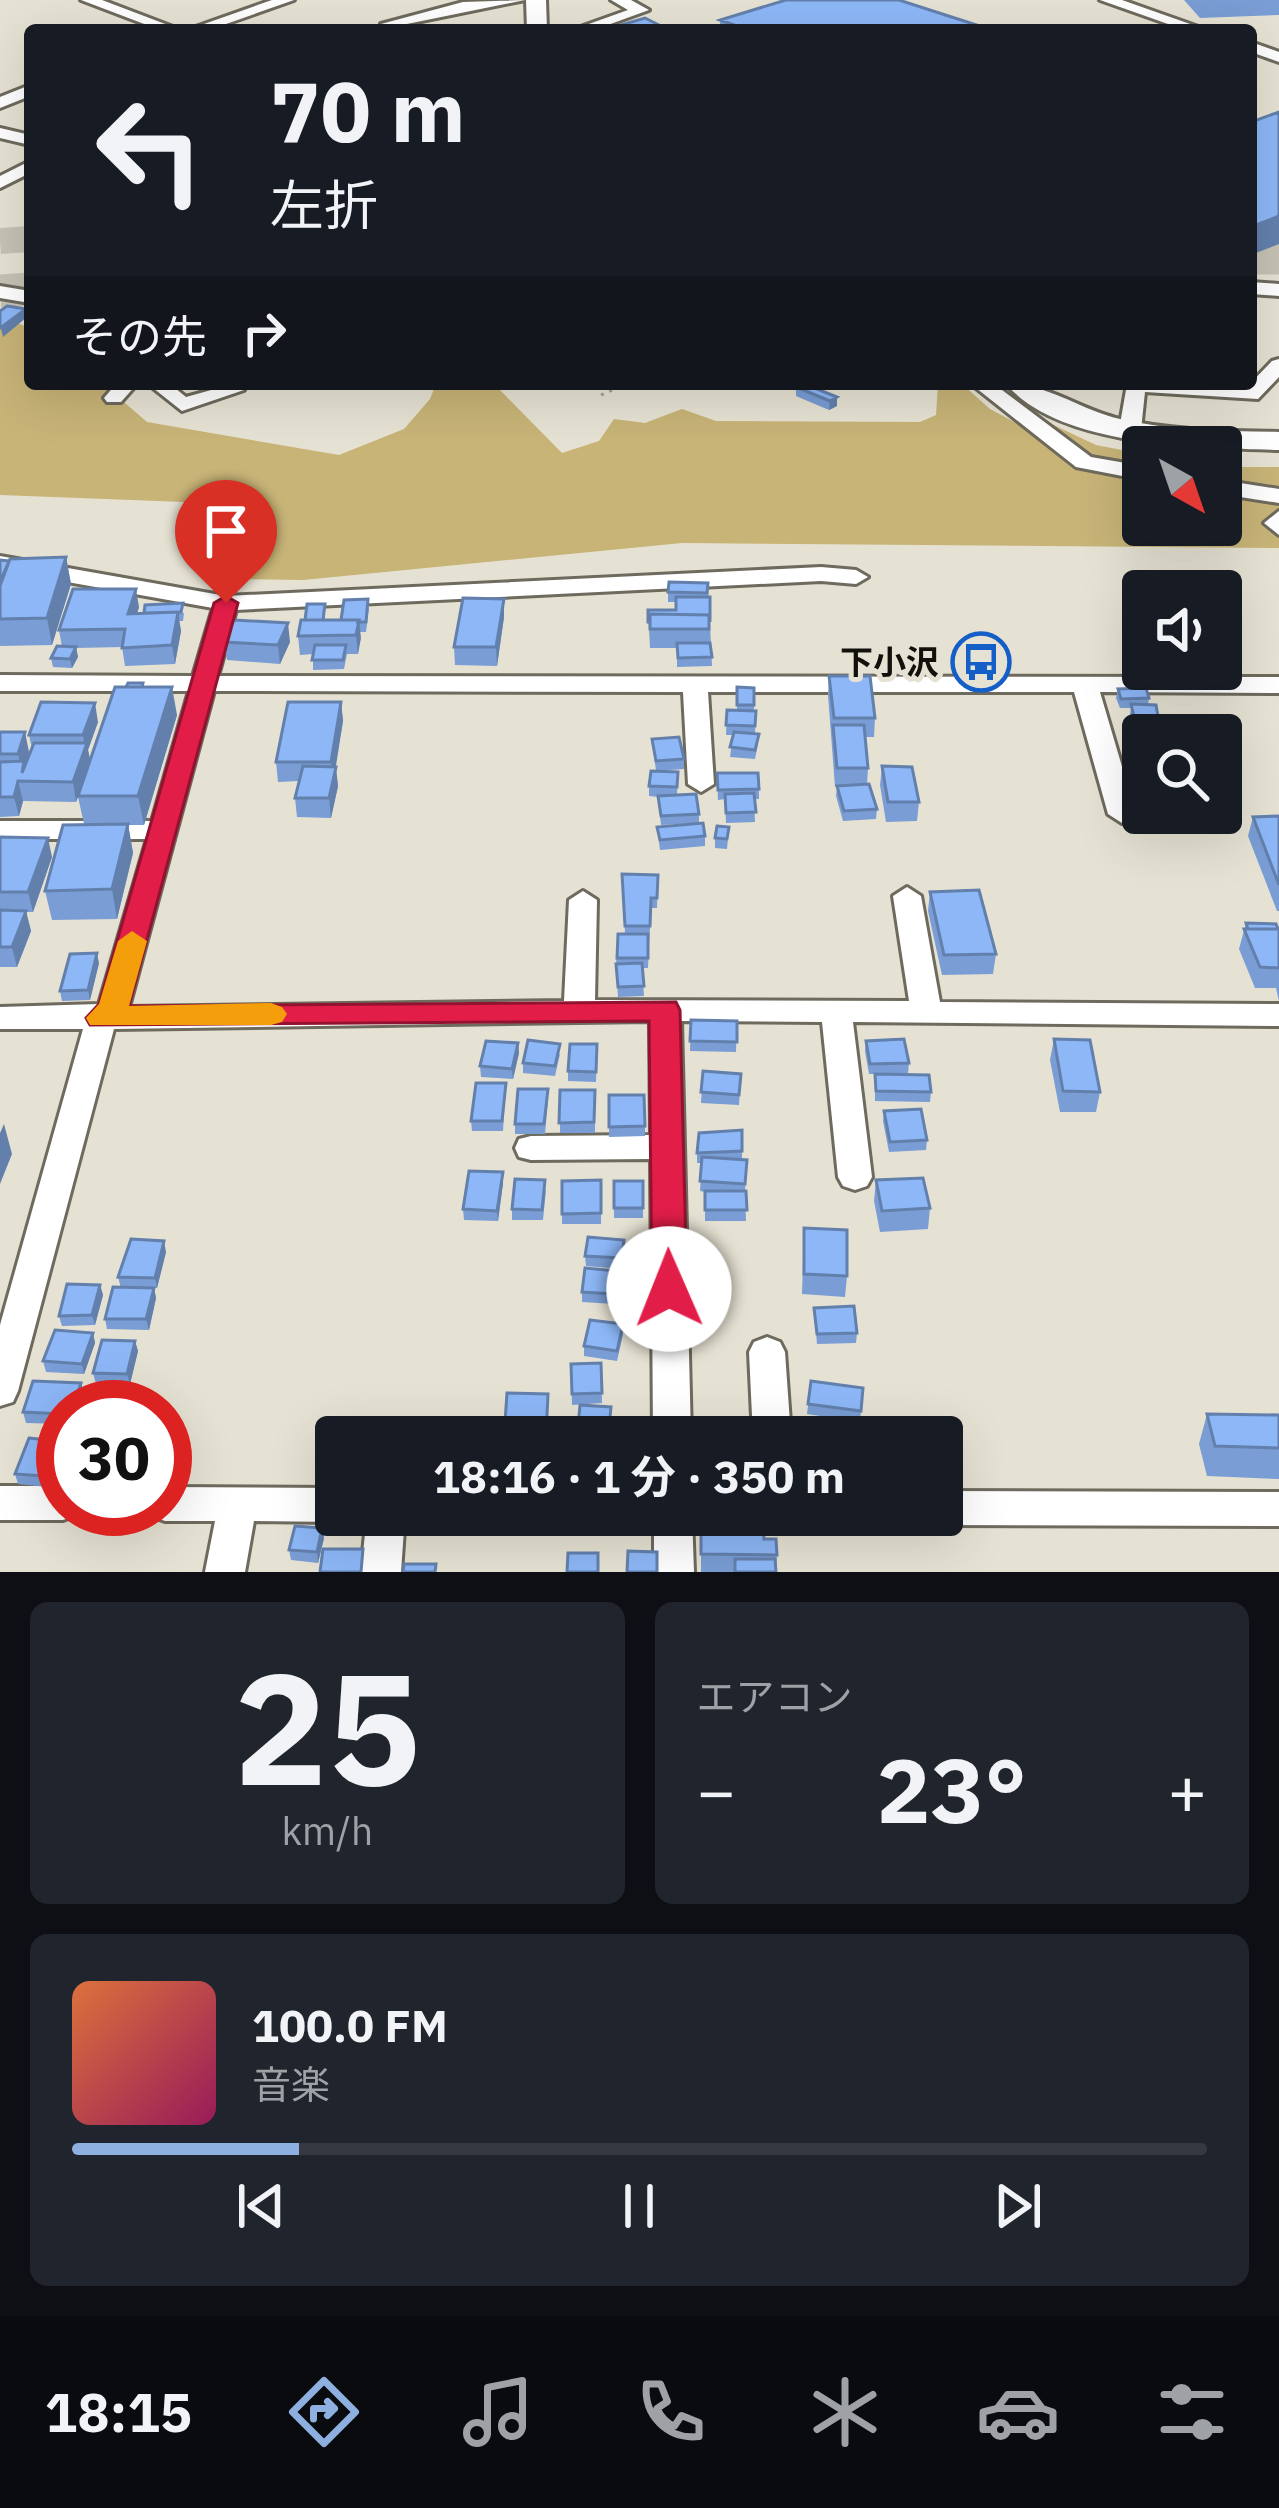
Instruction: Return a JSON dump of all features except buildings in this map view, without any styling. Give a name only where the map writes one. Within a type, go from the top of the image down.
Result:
[{"type":"main road","points":[[1031,390],[1072,413],[1122,428]]},
{"type":"main road","points":[[1242,438],[1279,441]]},
{"type":"street","points":[[88,0],[157,24]]},
{"type":"street","points":[[213,24],[287,0]]},
{"type":"street","points":[[395,24],[463,6],[518,0]]},
{"type":"street","points":[[598,24],[642,10],[617,0]]},
{"type":"street","points":[[1108,0],[1182,24]]},
{"type":"street","points":[[0,183],[19,171]]},
{"type":"street","points":[[1257,387],[1279,362]]},
{"type":"street","points":[[162,390],[175,407],[234,390]]},
{"type":"street","points":[[989,390],[1084,462],[1122,469]]},
{"type":"street","points":[[1130,426],[1135,390]]},
{"type":"street","points":[[1176,390],[1211,395],[1254,390]]},
{"type":"street","points":[[1242,490],[1279,496]]},
{"type":"street","points":[[1279,518],[1275,524],[1279,528]]},
{"type":"street","points":[[0,563],[226,603],[821,574],[856,577]]},
{"type":"street","points":[[0,1391],[101,1018],[113,1010],[226,603]]},
{"type":"street","points":[[0,683],[1279,685]]},
{"type":"street","points":[[695,685],[708,774]]},
{"type":"street","points":[[1085,685],[1115,753],[1122,814]]},
{"type":"street","points":[[0,830],[163,830]]},
{"type":"street","points":[[907,896],[926,1012]]},
{"type":"street","points":[[579,1011],[583,899]]},
{"type":"street","points":[[0,1018],[665,1010],[1279,1016]]},
{"type":"street","points":[[665,1010],[667,1147],[684,1290],[674,1416]]},
{"type":"street","points":[[836,1012],[861,1156]]},
{"type":"street","points":[[530,1148],[667,1147]]},
{"type":"street","points":[[767,1352],[771,1416]]},
{"type":"street","points":[[0,1503],[36,1503]]},
{"type":"street","points":[[192,1504],[315,1505]]},
{"type":"street","points":[[225,1572],[238,1504]]},
{"type":"street","points":[[963,1508],[1279,1508]]},
{"type":"street","points":[[381,1572],[384,1536]]},
{"type":"street","points":[[673,1536],[674,1572]]},
{"type":"path","points":[[601,395],[612,390]]},
{"type":"shaded area","points":[[0,316],[24,326],[24,390],[110,390],[147,422],[339,455],[404,429],[434,390],[500,390],[562,453],[599,441],[614,419],[645,423],[682,409],[716,421],[920,422],[936,415],[938,390],[969,390],[990,409],[1022,426],[1043,420],[1096,445],[1122,450],[1122,546],[1242,546],[1242,467],[1279,467],[1279,548],[682,543],[303,580],[236,579],[260,535],[238,511],[210,503],[0,495]]},
{"type":"tunnel","points":[[0,241],[24,239]]},
{"type":"tunnel","points":[[1257,258],[1279,258]]},
{"type":"tunnel","points":[[0,291],[24,289]]},
{"type":"slow traffic","points":[[132,941],[113,1010],[101,1018],[271,1014]]},
{"type":"place","name":"下小沢","points":[[981,662]]},
{"type":"route","points":[[226,603],[113,1010],[101,1018],[119,1014],[665,1010],[669,1289]]}]
